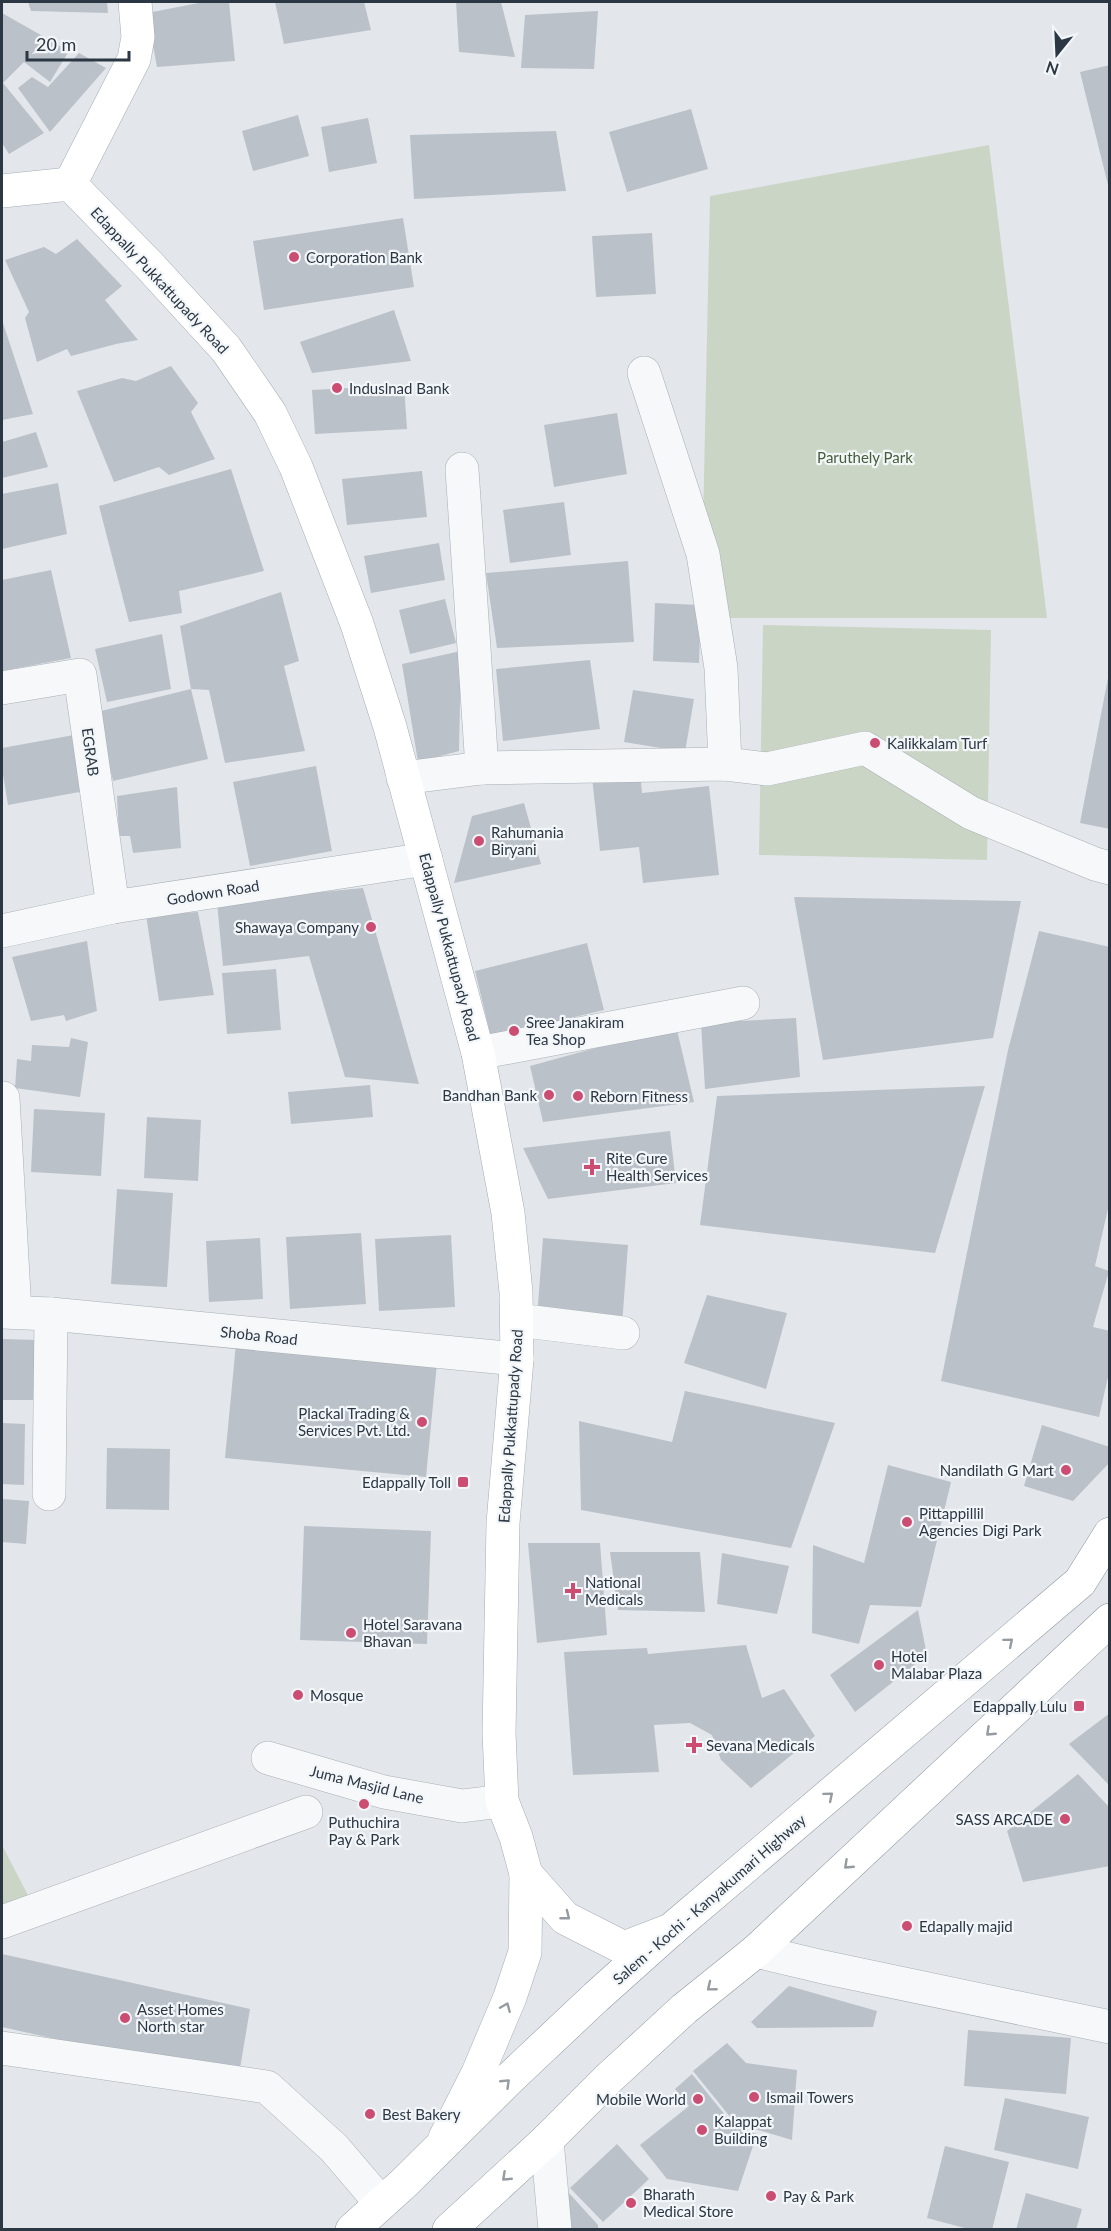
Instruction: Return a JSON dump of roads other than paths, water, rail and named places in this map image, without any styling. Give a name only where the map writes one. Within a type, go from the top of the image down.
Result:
[{"type":"main road","points":[[2,191],[70,184],[134,59],[138,37],[135,2]]},
{"type":"main road","name":"Edappally Pukkattupady Road","points":[[70,184],[149,264],[226,349],[270,413],[296,466],[353,613],[390,727],[426,859],[478,1053],[508,1214],[517,1320],[517,1359],[503,1523],[499,1733],[502,1801],[526,1874]]},
{"type":"main road","points":[[1080,1582],[1110,1534]]},
{"type":"main road","points":[[1080,1582],[1110,1554]]},
{"type":"main road","name":"Salem - Kochi - Kanyakumari Highway","points":[[352,2229],[393,2193],[508,2080],[672,1929],[1080,1582]]},
{"type":"main road","points":[[449,2229],[547,2140],[609,2078],[684,2009],[756,1951],[1110,1620]]},
{"type":"main road","points":[[526,1874],[565,1918],[624,1948],[672,1929]]},
{"type":"main road","points":[[393,2193],[448,2134],[478,2073],[510,1997],[525,1952],[526,1874]]},
{"type":"street","points":[[644,373],[703,554],[721,668],[725,764]]},
{"type":"street","points":[[462,469],[482,768]]},
{"type":"street","name":"EGRAB","points":[[2,688],[80,675],[113,908]]},
{"type":"street","points":[[403,778],[482,768],[725,764],[768,769],[865,748],[971,813],[1110,868]]},
{"type":"street","name":"Godown Road","points":[[2,931],[113,908],[426,859]]},
{"type":"street","points":[[478,1053],[742,1003]]},
{"type":"street","points":[[3,1098],[8,1312]]},
{"type":"street","name":"Shoba Road","points":[[8,1312],[51,1314],[517,1359]]},
{"type":"street","points":[[49,1494],[51,1314]]},
{"type":"street","points":[[517,1320],[623,1333]]},
{"type":"street","name":"Juma Masjid Lane","points":[[268,1758],[384,1792],[462,1806],[502,1801]]},
{"type":"street","points":[[2,1922],[306,1812]]},
{"type":"street","points":[[756,1951],[1110,2027]]},
{"type":"street","points":[[2,2048],[267,2087],[334,2148],[393,2193]]},
{"type":"street","points":[[547,2140],[555,2229]]},
{"type":"place","name":"Corporation Bank","points":[[294,257]]},
{"type":"place","name":"Induslnad Bank","points":[[337,388]]},
{"type":"place","name":"Kalikkalam Turf","points":[[875,743]]},
{"type":"place","name":"Rahumania Biryani","points":[[479,841]]},
{"type":"place","name":"Shawaya Company","points":[[371,927]]},
{"type":"place","name":"Sree Janakiram Tea Shop","points":[[514,1031]]},
{"type":"place","name":"Bandhan Bank","points":[[549,1095]]},
{"type":"place","name":"Reborn Fitness","points":[[578,1096]]},
{"type":"place","name":"Rite Cure Health Services","points":[[592,1167]]},
{"type":"place","name":"Plackal Trading & Services Pvt. Ltd.","points":[[422,1422]]},
{"type":"place","name":"Nandilath G Mart","points":[[1066,1470]]},
{"type":"place","name":"Edappally Toll","points":[[463,1482]]},
{"type":"place","name":"Pittappillil Agencies Digi Park","points":[[907,1522]]},
{"type":"place","name":"National Medicals","points":[[573,1591]]},
{"type":"place","name":"Hotel Saravana Bhavan","points":[[351,1633]]},
{"type":"place","name":"Hotel Malabar Plaza","points":[[879,1665]]},
{"type":"place","name":"Mosque","points":[[298,1695]]},
{"type":"place","name":"Edappally Lulu","points":[[1079,1706]]},
{"type":"place","name":"Sevana Medicals","points":[[694,1745]]},
{"type":"place","name":"Puthuchira Pay & Park","points":[[364,1804]]},
{"type":"place","name":"SASS ARCADE","points":[[1065,1819]]},
{"type":"place","name":"Edapally majid","points":[[907,1926]]},
{"type":"place","name":"Asset Homes North star","points":[[125,2018]]},
{"type":"place","name":"Ismail Towers","points":[[754,2097]]},
{"type":"place","name":"Mobile World","points":[[698,2099]]},
{"type":"place","name":"Best Bakery","points":[[370,2114]]},
{"type":"place","name":"Kalappat Building","points":[[702,2130]]},
{"type":"place","name":"Pay & Park","points":[[771,2196]]},
{"type":"place","name":"Bharath Medical Store","points":[[631,2203]]},
{"type":"park label","name":"Paruthely Park","points":[[865,457]]}]
